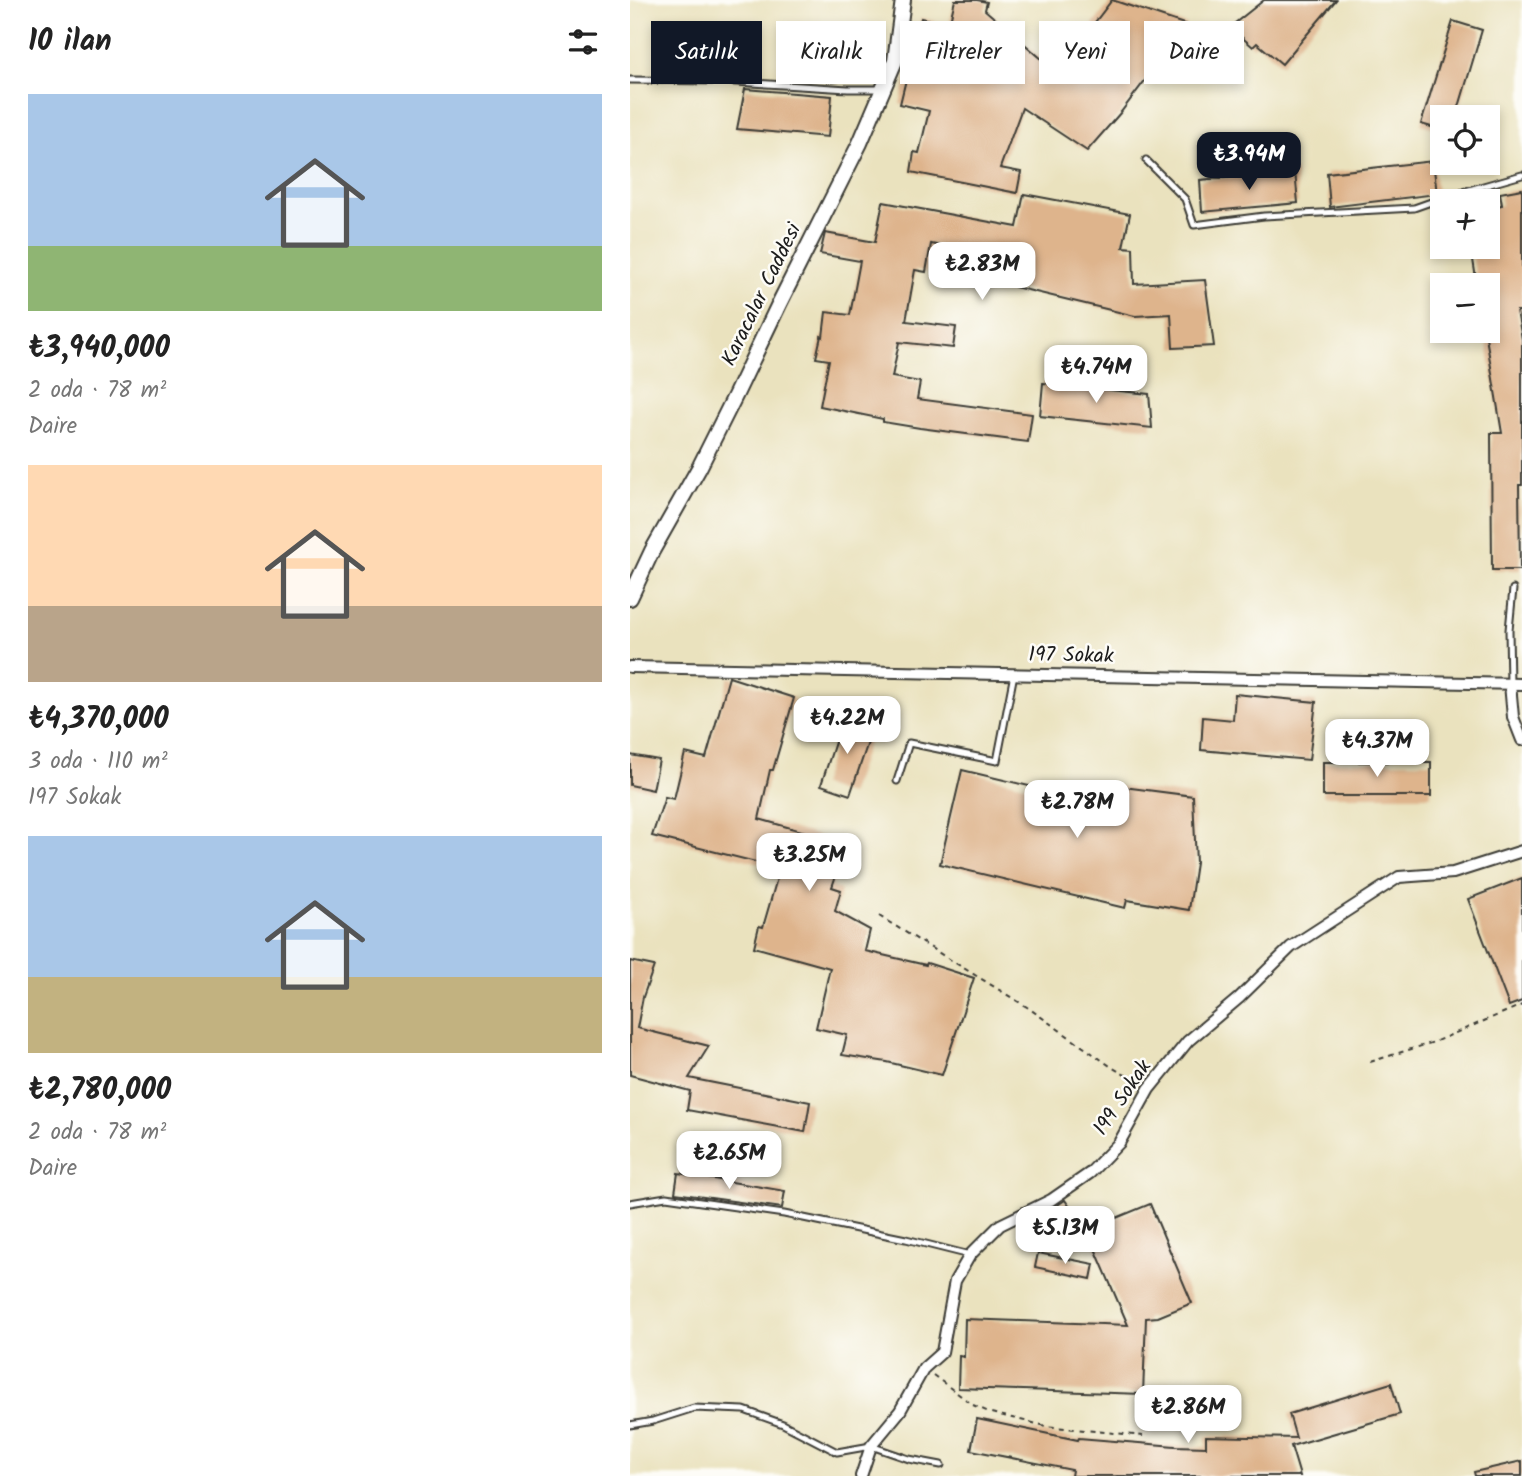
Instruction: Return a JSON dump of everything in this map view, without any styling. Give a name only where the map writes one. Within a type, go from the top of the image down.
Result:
[{"type":"street","name":"Karacalar Caddesi","points":[[630,598],[652,551],[736,394],[885,89],[895,61],[903,0]]},
{"type":"street","name":"197 Sokak","points":[[630,667],[1516,684]]},
{"type":"street","points":[[1516,684],[1513,717],[1522,740]]},
{"type":"street","name":"199 Sokak","points":[[861,1476],[871,1446],[900,1411],[924,1368],[942,1352],[955,1281],[970,1255],[1000,1226],[1051,1200],[1090,1174],[1119,1143],[1149,1089],[1188,1041],[1239,998],[1291,947],[1399,877],[1453,873],[1522,851]]},
{"type":"lane","points":[[630,80],[720,81],[885,89]]},
{"type":"lane","points":[[1146,160],[1185,199],[1194,225],[1264,216],[1414,208],[1522,175]]},
{"type":"lane","points":[[1513,589],[1509,630],[1516,684]]},
{"type":"lane","points":[[897,781],[909,743],[997,761],[1014,674]]},
{"type":"lane","points":[[630,1203],[666,1197],[784,1214],[970,1255]]},
{"type":"lane","points":[[630,1425],[694,1408],[744,1410],[783,1424],[837,1451],[871,1446],[909,1459],[941,1465]]},
{"type":"path","points":[[879,916],[1027,1007],[1113,1068],[1149,1089]]},
{"type":"path","points":[[1370,1062],[1434,1042],[1522,1006]]},
{"type":"path","points":[[924,1368],[973,1405],[992,1413],[1046,1426],[1143,1436]]},
{"type":"building","points":[[955,0],[977,0],[987,2],[985,10],[998,21],[950,21]]},
{"type":"building","points":[[1112,0],[1175,21],[1144,21],[1144,82],[1087,151],[1022,108],[1000,168],[1021,172],[1017,193],[911,172],[914,152],[919,153],[929,111],[900,104],[905,84],[1025,84],[1025,44],[1039,56],[1039,84],[1130,84],[1130,21],[1096,21]]},
{"type":"building","points":[[1264,0],[1336,0],[1282,64],[1257,43],[1253,47],[1244,39],[1244,21],[1238,21]]},
{"type":"building","points":[[1453,21],[1482,30],[1460,105],[1430,105],[1430,127],[1421,124]]},
{"type":"building","points":[[745,89],[832,96],[828,137],[737,129]]},
{"type":"building","points":[[1430,161],[1430,175],[1435,175],[1436,189],[1430,189],[1430,195],[1330,207],[1327,173]]},
{"type":"building","points":[[1295,171],[1298,203],[1202,212],[1200,180]]},
{"type":"building","points":[[1522,189],[1522,311],[1517,311],[1522,339],[1520,570],[1492,570],[1491,433],[1502,433],[1487,343],[1500,343],[1500,273],[1475,273],[1473,259],[1500,259],[1500,193]]},
{"type":"building","points":[[1024,194],[1130,214],[1123,247],[1133,248],[1134,284],[1205,280],[1214,346],[1173,348],[1171,314],[1135,316],[1015,287],[1021,261],[931,244],[926,272],[915,270],[906,321],[956,327],[953,348],[899,342],[892,377],[920,382],[917,399],[1032,414],[1028,442],[883,422],[883,419],[820,406],[829,360],[816,358],[821,336],[823,337],[826,312],[850,315],[860,261],[820,254],[825,233],[875,242],[883,202],[1017,227]]},
{"type":"building","points":[[1043,383],[1149,394],[1152,428],[1040,416]]},
{"type":"building","points":[[729,677],[794,698],[773,770],[770,770],[759,819],[847,844],[832,887],[841,890],[835,911],[870,930],[865,951],[926,965],[927,963],[974,978],[942,1075],[842,1055],[847,1035],[816,1028],[830,968],[754,947],[759,926],[763,927],[780,868],[652,836],[665,797],[674,799],[685,753],[706,758]]},
{"type":"building","points":[[1235,694],[1316,702],[1309,760],[1201,750],[1203,717],[1233,720]]},
{"type":"building","points":[[843,718],[873,728],[850,795],[821,785]]},
{"type":"building","points":[[630,755],[659,760],[653,790],[630,785]]},
{"type":"building","points":[[1323,762],[1431,762],[1431,796],[1323,796]]},
{"type":"building","points":[[962,770],[1075,797],[1077,781],[1193,796],[1196,863],[1189,910],[1127,900],[1125,908],[940,864]]},
{"type":"building","points":[[1522,878],[1522,1001],[1509,1006],[1468,899]]},
{"type":"building","points":[[630,961],[654,966],[643,997],[637,1028],[709,1046],[689,1078],[810,1102],[805,1132],[687,1110],[690,1091],[630,1075]]},
{"type":"building","points":[[678,1173],[785,1191],[782,1208],[675,1193]]},
{"type":"building","points":[[1065,1200],[1076,1216],[1034,1242],[1026,1221]]},
{"type":"building","points":[[1150,1204],[1192,1303],[1158,1317],[1146,1318],[1143,1394],[958,1388],[959,1356],[964,1357],[965,1319],[1128,1325],[1087,1230]]},
{"type":"building","points":[[1038,1253],[1094,1264],[1091,1279],[1035,1267]]},
{"type":"building","points":[[1391,1383],[1400,1414],[1291,1446],[1300,1476],[1071,1476],[1072,1470],[971,1450],[977,1419],[1078,1440],[1175,1446],[1206,1447],[1206,1436],[1296,1438],[1289,1414]]},
{"type":"building","points":[[1522,1461],[1522,1476],[1475,1476],[1474,1472]]}]
